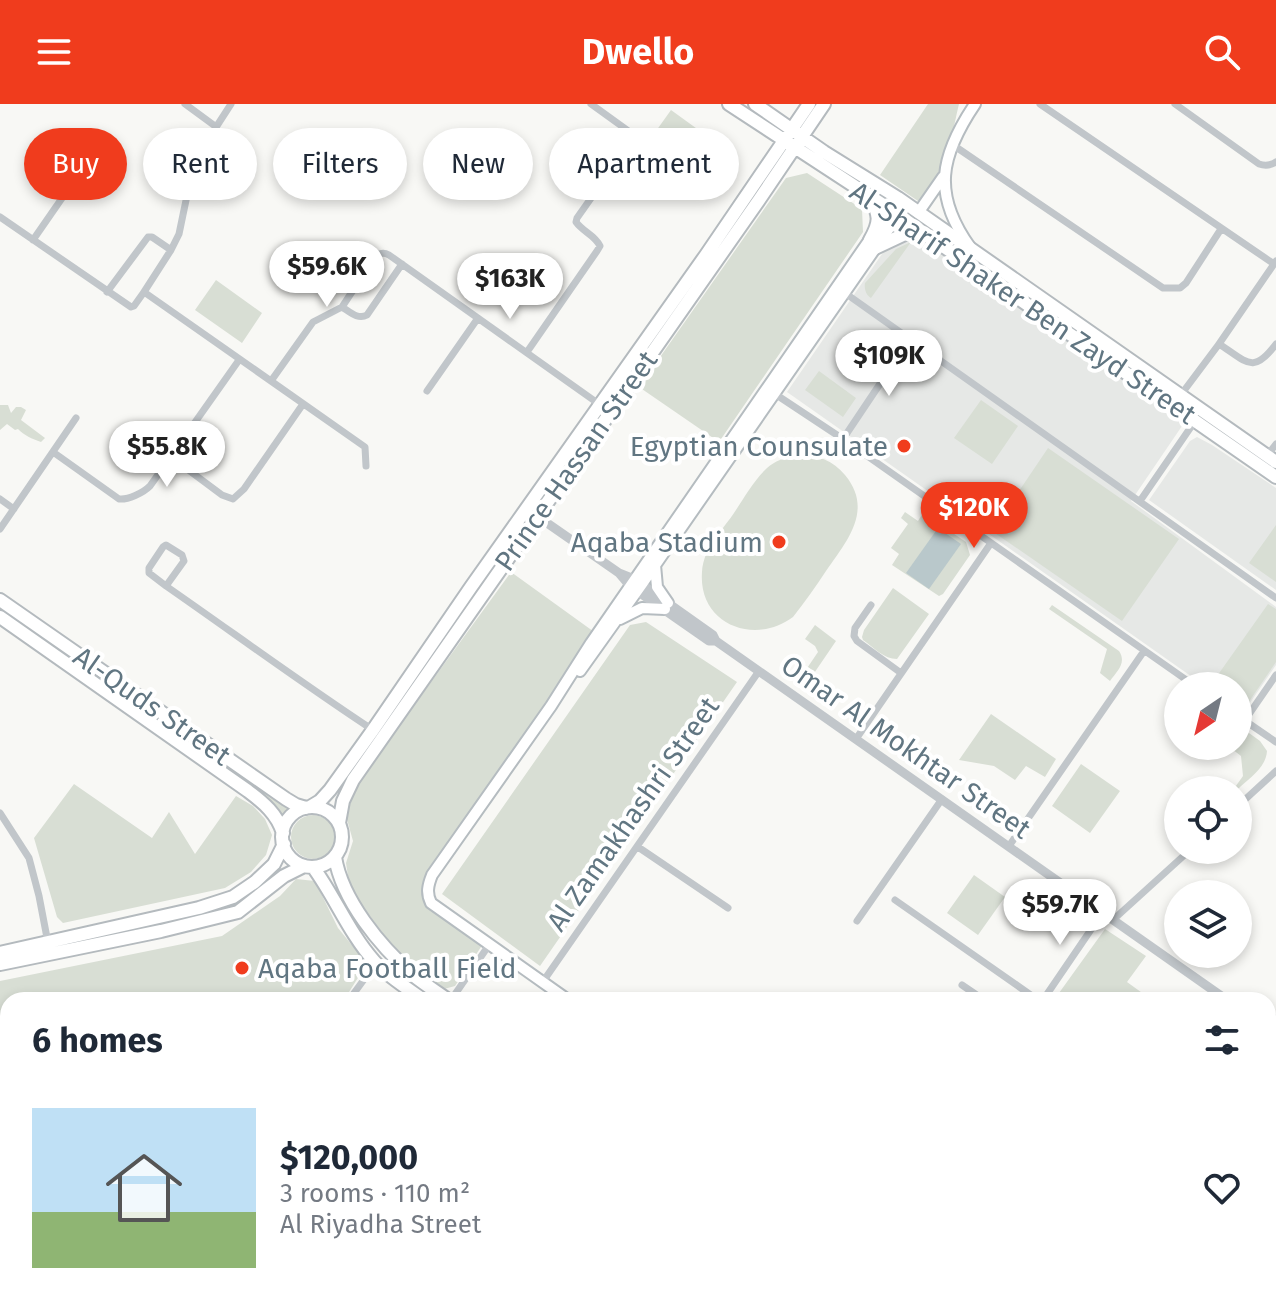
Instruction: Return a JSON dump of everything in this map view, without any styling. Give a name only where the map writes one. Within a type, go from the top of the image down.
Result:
[{"type":"main road","name":"Al-Sharif Shaker Ben Zayd Street","points":[[729,104],[758,124],[793,138]]},
{"type":"main road","name":"Al-Sharif Shaker Ben Zayd Street","points":[[755,104],[793,138],[898,207],[923,232],[1180,396],[1272,459]]},
{"type":"main road","name":"Prince Hassan Street","points":[[308,808],[330,790],[481,585],[537,516],[651,343],[776,164],[809,110],[824,104]]},
{"type":"main road","points":[[918,213],[943,177],[962,124],[975,104]]},
{"type":"main road","points":[[758,124],[769,140],[776,164],[820,157],[809,110],[792,114],[768,113]]},
{"type":"main road","name":"Al-Sharif Shaker Ben Zayd Street","points":[[820,157],[871,197],[918,213],[973,251],[1195,421],[1276,477]]},
{"type":"main road","points":[[943,177],[951,215],[973,251]]},
{"type":"main road","points":[[551,706],[615,622],[636,585],[655,564],[771,391],[845,293],[873,244],[878,213],[871,197]]},
{"type":"main road","points":[[556,992],[431,903],[427,888],[432,875],[551,706],[575,665],[636,585],[898,207]]},
{"type":"main road","points":[[873,244],[909,232],[923,232]]},
{"type":"main road","name":"Prince Hassan Street","points":[[339,823],[343,801],[353,780],[599,404],[651,343]]},
{"type":"main road","points":[[615,622],[642,608],[666,606],[657,587],[655,564]]},
{"type":"main road","name":"Al-Quds Street","points":[[0,600],[286,799],[308,808]]},
{"type":"main road","name":"Al-Quds Street","points":[[0,617],[263,802],[279,821],[283,838]]},
{"type":"main road","points":[[101,688],[109,677]]},
{"type":"main road","points":[[0,953],[50,948],[161,931],[238,912],[284,876],[335,857],[342,837],[339,823],[327,811],[308,808],[291,817],[274,864],[233,897],[50,948],[0,964]]},
{"type":"main road","points":[[283,838],[289,855],[308,866],[325,883],[346,921],[376,963],[414,992]]},
{"type":"main road","points":[[335,857],[345,889],[369,927],[414,976],[438,992]]},
{"type":"street","points":[[185,104],[215,126]]},
{"type":"street","points":[[0,217],[132,308],[179,234],[194,166],[215,126],[231,104]]},
{"type":"street","points":[[527,352],[600,246],[597,239],[580,227],[577,218],[634,135],[591,104]]},
{"type":"street","points":[[1040,104],[1221,229],[1275,262],[1180,396]]},
{"type":"street","points":[[1175,104],[1259,164],[1264,166],[1276,162]]},
{"type":"street","points":[[953,145],[1163,288],[1180,288],[1186,283],[1221,229]]},
{"type":"street","points":[[33,240],[61,200]]},
{"type":"street","points":[[107,292],[148,237],[171,250]]},
{"type":"street","points":[[271,381],[313,322],[342,307],[379,254],[385,253],[599,404]]},
{"type":"street","points":[[342,307],[357,316],[367,315],[402,264]]},
{"type":"street","points":[[144,292],[365,447],[366,466]]},
{"type":"street","points":[[845,293],[1276,598]]},
{"type":"street","points":[[427,391],[478,318]]},
{"type":"street","points":[[843,439],[910,339]]},
{"type":"street","points":[[1219,344],[1254,364],[1272,357],[1276,344]]},
{"type":"street","points":[[53,452],[121,499],[148,489],[239,360]]},
{"type":"street","points":[[771,391],[1175,672]]},
{"type":"street","points":[[171,457],[222,495],[233,499],[244,489],[303,404]]},
{"type":"street","points":[[0,529],[76,418]]},
{"type":"street","points":[[1140,501],[1195,421]]},
{"type":"street","points":[[1272,459],[1276,444]]},
{"type":"street","points":[[0,499],[14,509]]},
{"type":"street","name":"Omar Al Mokhtar Street","points":[[537,516],[713,635],[716,641],[1216,992]]},
{"type":"street","points":[[856,739],[991,543]]},
{"type":"street","points":[[166,586],[184,561],[182,555],[166,545],[149,568],[149,573],[166,586],[373,730]]},
{"type":"street","points":[[871,605],[855,628],[854,636],[901,673]]},
{"type":"street","points":[[1009,846],[1144,651]]},
{"type":"street","name":"Al Zamakhashri Street","points":[[542,983],[759,671]]},
{"type":"street","points":[[1252,704],[1276,675]]},
{"type":"street","points":[[1252,726],[1276,742]]},
{"type":"street","points":[[1252,793],[1276,771]]},
{"type":"street","points":[[857,921],[942,799]]},
{"type":"street","points":[[0,813],[29,858],[50,948]]},
{"type":"street","points":[[638,847],[728,908]]},
{"type":"street","points":[[1114,919],[1175,864]]},
{"type":"street","points":[[895,900],[1028,992]]},
{"type":"street","points":[[1046,992],[1103,912]]},
{"type":"street","points":[[456,992],[489,945]]},
{"type":"street","points":[[355,992],[376,963]]},
{"type":"street","points":[[962,985],[972,992]]},
{"type":"shaded area","points":[[928,104],[959,104],[938,182],[918,201],[880,175]]},
{"type":"shaded area","points":[[671,110],[696,128],[658,128]]},
{"type":"shaded area","points":[[807,173],[862,209],[863,232],[719,442],[639,387],[786,178]]},
{"type":"shaded area","points":[[902,225],[1184,421],[1131,501],[1276,607],[1276,665],[1252,700],[1252,672],[1185,672],[787,392]]},
{"type":"shaded area","points":[[911,242],[869,297],[865,283],[896,249]]},
{"type":"shaded area","points":[[216,280],[262,313],[242,343],[195,310]]},
{"type":"shaded area","points":[[819,371],[856,398],[843,417],[805,390]]},
{"type":"shaded area","points":[[981,400],[1018,426],[992,464],[954,438]]},
{"type":"shaded area","points":[[0,405],[8,405],[11,413],[16,407],[26,410],[21,420],[45,438],[38,441],[7,424],[0,430]]},
{"type":"shaded area","points":[[1197,437],[1276,488],[1276,590],[1149,500],[1190,441]]},
{"type":"shaded area","points":[[1048,448],[1179,539],[1122,621],[992,531]]},
{"type":"shaded area","name":"Aqaba Stadium","points":[[795,455],[823,459],[845,475],[857,501],[854,525],[842,548],[793,617],[778,626],[762,630],[731,625],[709,605],[703,590],[702,570],[706,554],[762,473],[776,462]]},
{"type":"shaded area","points":[[905,512],[918,521],[923,513],[966,542],[970,555],[939,596],[892,565],[899,554],[891,548],[908,524],[901,518]]},
{"type":"shaded area","points":[[1276,525],[1276,582],[1249,563]]},
{"type":"shaded area","points":[[938,528],[961,544],[929,589],[906,573]]},
{"type":"shaded area","points":[[511,572],[597,634],[426,885],[430,905],[479,940],[481,947],[455,986],[444,989],[396,951],[349,883],[346,863],[353,841],[345,812],[351,792]]},
{"type":"shaded area","points":[[893,588],[929,614],[897,659],[879,652],[862,637]]},
{"type":"shaded area","points":[[1268,604],[1276,609],[1276,662],[1252,697],[1252,672],[1220,672]]},
{"type":"shaded area","points":[[1052,605],[1119,651],[1122,663],[1110,681],[1100,673],[1107,649],[1049,609]]},
{"type":"shaded area","points":[[646,622],[737,682],[540,966],[442,894],[630,625]]},
{"type":"shaded area","points":[[815,625],[836,641],[806,685],[799,680],[818,652],[805,639]]},
{"type":"shaded area","points":[[112,687],[292,807],[284,818],[271,803]]},
{"type":"shaded area","points":[[991,714],[1056,759],[1045,777],[1026,766],[1015,780],[994,766],[959,760]]},
{"type":"shaded area","points":[[1252,735],[1267,751],[1266,757],[1252,776],[1243,776],[1241,760],[1252,760]]},
{"type":"shaded area","points":[[1081,764],[1120,791],[1090,833],[1052,806]]},
{"type":"shaded area","points":[[74,784],[152,838],[169,812],[195,854],[236,796],[253,806],[265,819],[272,835],[266,855],[251,872],[225,888],[63,923],[57,917],[34,838]]},
{"type":"shaded area","points":[[313,815],[328,822],[335,837],[328,852],[313,859],[298,852],[291,837],[298,822]]},
{"type":"shaded area","points":[[974,875],[1005,897],[978,935],[947,913]]},
{"type":"shaded area","points":[[296,879],[315,881],[338,928],[364,960],[361,973],[349,992],[0,992],[0,981],[222,936],[280,896]]},
{"type":"shaded area","points":[[1105,929],[1146,956],[1127,982],[1141,992],[1060,992]]},
{"type":"place","name":"Egyptian Counsulate","points":[[904,446]]},
{"type":"place","name":"Aqaba Stadium","points":[[779,542]]},
{"type":"place","name":"Aqaba Football Field","points":[[242,968]]}]
